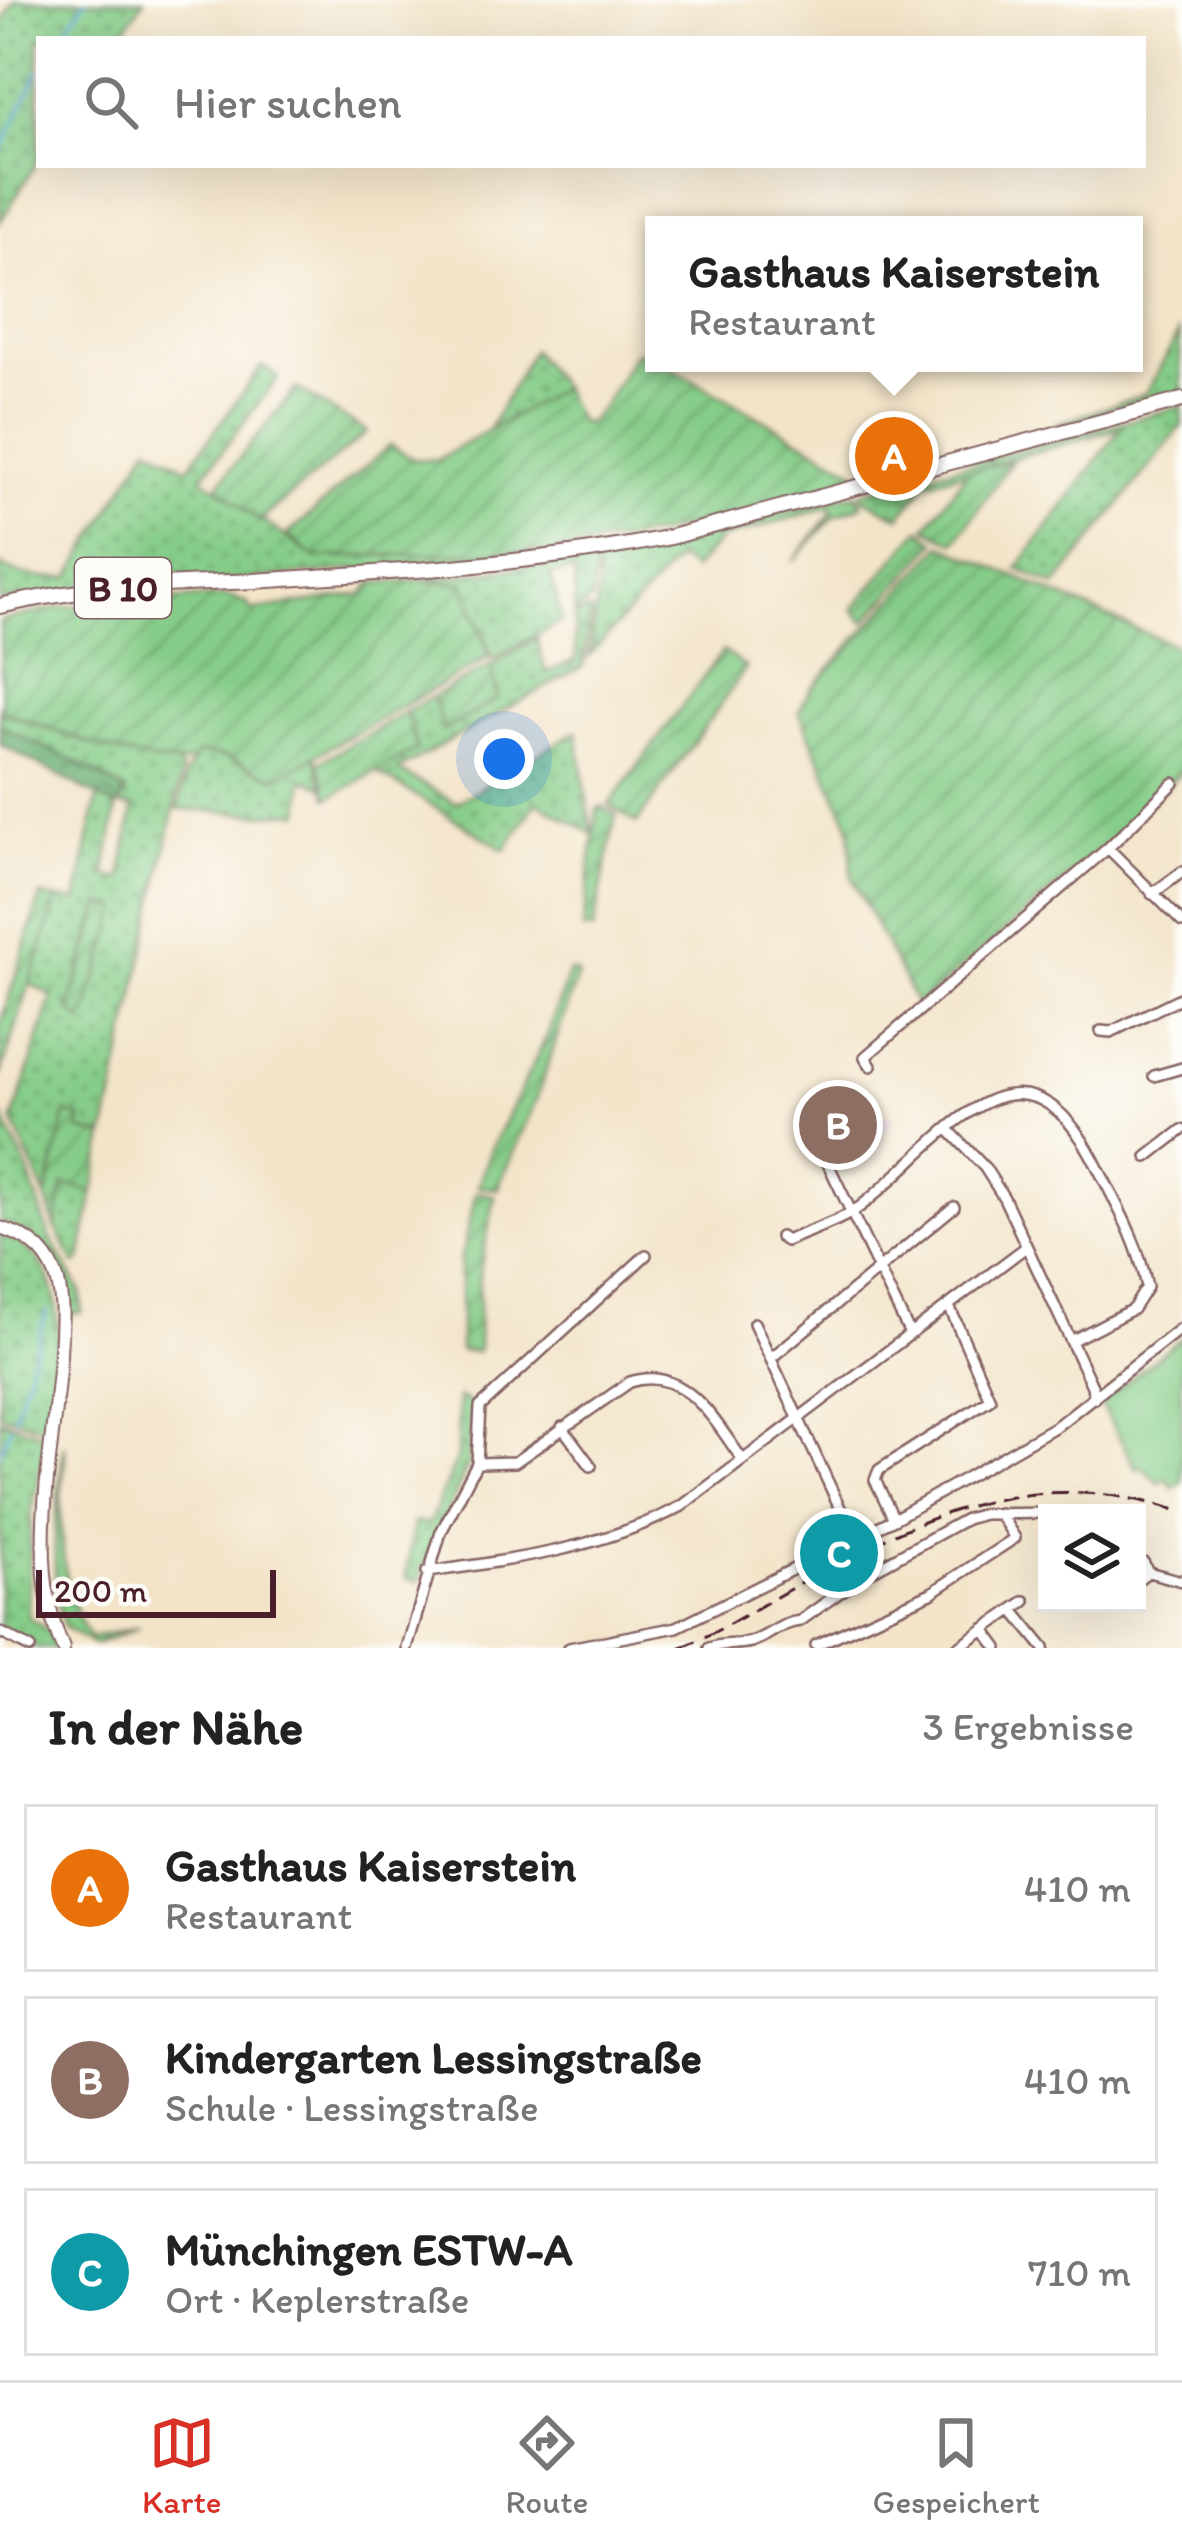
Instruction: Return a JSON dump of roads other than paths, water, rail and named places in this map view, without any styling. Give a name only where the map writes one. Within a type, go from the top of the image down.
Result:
[{"type":"main road","name":"B 10","points":[[0,606],[107,590],[500,565],[626,546],[1182,400]]},
{"type":"street","points":[[871,1066],[865,1057],[1108,848],[1174,783]]},
{"type":"street","points":[[1108,848],[1182,922]]},
{"type":"street","points":[[1152,894],[1182,872]]},
{"type":"street","points":[[1101,1031],[1112,1032],[1182,998]]},
{"type":"street","points":[[1154,1076],[1182,1068]]},
{"type":"street","points":[[780,1238],[786,1241],[851,1212],[948,1129],[997,1095],[1025,1095],[1058,1110],[1086,1143],[1134,1242],[1147,1287],[1133,1309],[1071,1342]]},
{"type":"street","points":[[948,1129],[985,1168],[1004,1198],[1094,1398]]},
{"type":"street","points":[[1147,1157],[1182,1130]]},
{"type":"street","points":[[811,1139],[818,1143],[910,1334]]},
{"type":"street","points":[[771,1358],[954,1207]]},
{"type":"street","points":[[2,1229],[36,1245],[50,1262],[60,1289],[59,1375],[45,1558],[50,1616],[63,1648]]},
{"type":"street","points":[[427,1572],[532,1556],[627,1533],[682,1506],[1026,1247]]},
{"type":"street","points":[[406,1648],[441,1532],[477,1463],[480,1407],[646,1255]]},
{"type":"street","points":[[894,1519],[875,1480],[879,1470],[990,1399],[949,1306]]},
{"type":"street","points":[[754,1323],[854,1538],[864,1575]]},
{"type":"street","points":[[569,1648],[677,1627],[894,1519],[1058,1425],[1182,1328]]},
{"type":"street","points":[[477,1463],[512,1463],[630,1382],[649,1378],[666,1381],[700,1402],[742,1459]]},
{"type":"street","points":[[562,1427],[591,1466]]},
{"type":"street","points":[[800,1621],[817,1647],[931,1593],[1015,1538],[999,1513]]},
{"type":"street","points":[[709,1648],[724,1642],[745,1644],[800,1621],[864,1575],[966,1519],[1038,1513]]},
{"type":"street","points":[[1146,1568],[1182,1581]]},
{"type":"street","points":[[957,1648],[1024,1601]]},
{"type":"street","points":[[1013,1610],[1044,1648]]},
{"type":"street","points":[[984,1629],[998,1648]]},
{"type":"street","points":[[0,1632],[30,1648]]},
{"type":"waterway","points":[[61,36],[86,0]]},
{"type":"waterway","points":[[0,152],[36,76]]},
{"type":"waterway","points":[[14,1417],[47,1311]]},
{"type":"waterway","points":[[0,1453],[11,1426]]},
{"type":"railway","points":[[680,1648],[893,1535],[984,1502],[1079,1493],[1129,1498],[1182,1512]]},
{"type":"place","name":"Gasthaus Kaiserstein","points":[[894,456]]},
{"type":"place","name":"Kindergarten Lessingstraße","points":[[838,1125]]},
{"type":"place","name":"Münchingen ESTW-A","points":[[839,1553]]}]
